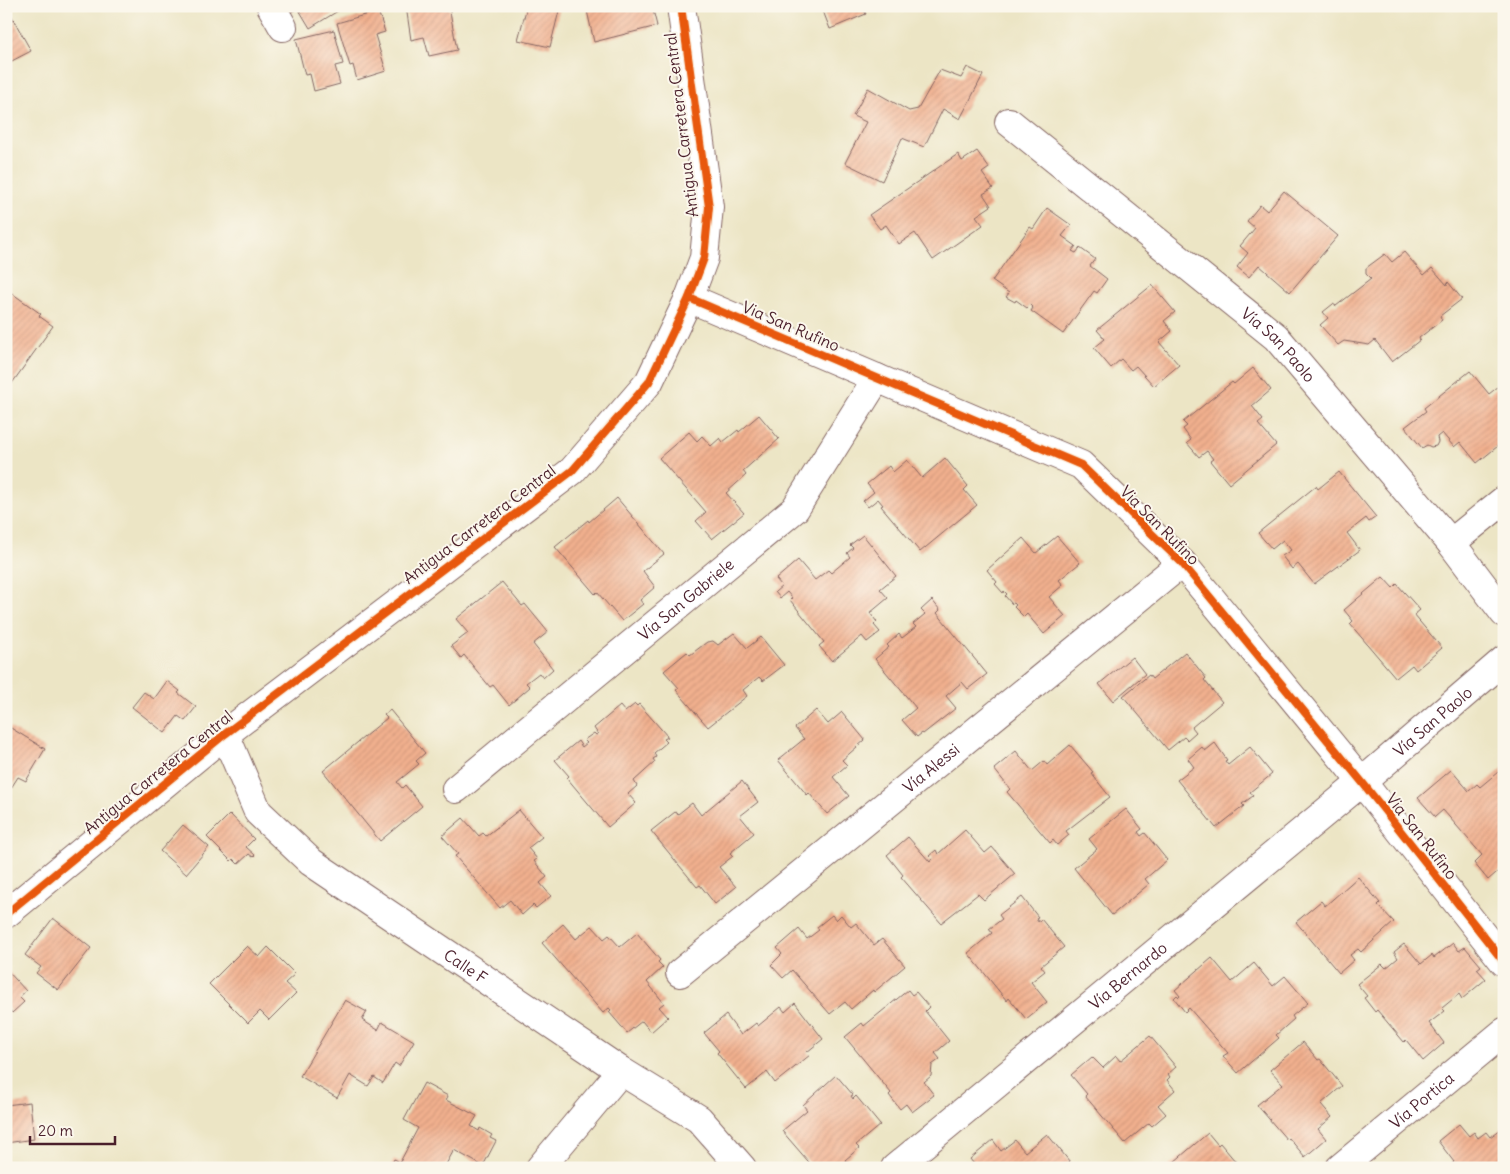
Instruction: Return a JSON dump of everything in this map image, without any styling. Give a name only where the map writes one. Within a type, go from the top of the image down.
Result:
[{"type":"street","name":"Antigua Carretera Central","points":[[6,914],[225,734],[572,471],[648,382],[689,298],[704,258],[709,207],[681,6]]},
{"type":"street","name":"Vía San Paolo","points":[[1008,122],[1276,337],[1451,543],[1504,613]]},
{"type":"street","name":"Via San Rufino","points":[[689,298],[1081,466],[1182,564],[1362,782],[1504,962]]},
{"type":"street","name":"Vía San Gabriele","points":[[456,789],[795,509],[876,378]]},
{"type":"street","points":[[1451,543],[1504,500]]},
{"type":"street","name":"Vía Alessi","points":[[680,973],[1182,564]]},
{"type":"street","name":"Vía San Paolo","points":[[1362,782],[1504,660]]},
{"type":"street","name":"Calle F","points":[[225,734],[258,812],[311,862],[622,1071],[699,1119],[742,1168]]},
{"type":"street","name":"Vía Bernardo","points":[[895,1168],[1362,782]]},
{"type":"street","name":"Vía Portica","points":[[1340,1168],[1504,1032]]},
{"type":"street","points":[[540,1168],[622,1071]]},
{"type":"building","points":[[6,6],[31,51],[6,64]]},
{"type":"building","points":[[282,6],[346,6],[310,28],[298,8],[287,14]]},
{"type":"building","points":[[406,6],[449,6],[457,50],[429,56],[424,37],[411,40]]},
{"type":"building","points":[[527,6],[560,7],[550,47],[518,40]]},
{"type":"building","points":[[586,6],[652,6],[657,26],[594,42]]},
{"type":"building","points":[[821,6],[862,6],[866,14],[830,29]]},
{"type":"building","points":[[378,11],[385,32],[375,35],[386,71],[357,80],[353,65],[350,66],[337,23]]},
{"type":"building","points":[[334,30],[343,64],[335,66],[340,84],[314,91],[310,74],[305,75],[296,39]]},
{"type":"building","points":[[967,67],[983,75],[960,119],[943,109],[924,147],[902,138],[882,181],[845,163],[866,122],[853,116],[868,88],[909,111],[918,109],[940,70],[961,78]]},
{"type":"building","points":[[977,151],[989,168],[982,173],[993,188],[983,194],[991,206],[976,216],[983,225],[933,260],[915,233],[899,244],[886,225],[880,229],[869,215],[958,154],[962,161]]},
{"type":"building","points":[[1284,191],[1338,236],[1290,292],[1259,265],[1249,277],[1237,267],[1248,253],[1240,246],[1255,228],[1247,221],[1260,205],[1267,211]]},
{"type":"building","points":[[1047,208],[1071,225],[1062,236],[1076,246],[1072,251],[1076,253],[1080,248],[1095,259],[1090,266],[1107,279],[1097,293],[1094,291],[1063,334],[1031,311],[1033,308],[1030,305],[1027,308],[1016,300],[1015,302],[1006,297],[1009,293],[992,281],[1030,227],[1033,229]]},
{"type":"building","points":[[1404,252],[1424,275],[1432,268],[1447,285],[1448,282],[1462,299],[1440,316],[1442,320],[1419,338],[1420,340],[1392,362],[1375,340],[1369,345],[1344,341],[1338,345],[1320,325],[1328,318],[1323,312],[1333,304],[1336,306],[1371,279],[1366,274],[1366,268],[1385,254],[1392,262]]},
{"type":"building","points":[[1152,285],[1175,312],[1164,321],[1172,331],[1159,342],[1179,365],[1154,386],[1136,366],[1131,370],[1121,359],[1111,368],[1094,348],[1105,339],[1097,330]]},
{"type":"building","points":[[6,289],[41,314],[39,316],[53,326],[10,386],[6,383]]},
{"type":"building","points":[[1253,368],[1271,390],[1252,406],[1263,420],[1258,424],[1276,445],[1229,484],[1210,461],[1213,459],[1207,451],[1199,457],[1187,443],[1191,440],[1183,429],[1187,426],[1183,422],[1232,382],[1234,384]]},
{"type":"building","points":[[1470,371],[1489,394],[1504,382],[1504,437],[1501,439],[1503,442],[1477,463],[1460,442],[1454,447],[1442,433],[1437,437],[1438,442],[1436,446],[1431,447],[1427,445],[1422,448],[1405,427],[1426,411],[1424,408]]},
{"type":"building","points":[[759,415],[779,439],[743,471],[746,475],[726,493],[744,513],[712,539],[696,521],[706,512],[659,458],[689,432],[697,441],[702,436],[711,446],[720,438],[723,442],[738,430],[739,432]]},
{"type":"building","points":[[945,458],[968,486],[964,490],[977,505],[920,552],[881,506],[883,505],[878,499],[868,507],[863,501],[874,492],[867,484],[889,466],[893,472],[907,460],[922,478]]},
{"type":"building","points":[[1339,472],[1376,517],[1369,522],[1366,518],[1347,533],[1360,550],[1314,584],[1298,564],[1292,569],[1282,556],[1291,550],[1283,540],[1272,549],[1258,533],[1316,486],[1318,489]]},
{"type":"building","points":[[617,498],[664,554],[643,571],[655,587],[640,600],[643,604],[622,621],[597,592],[595,594],[555,547]]},
{"type":"building","points":[[863,535],[896,576],[880,589],[888,598],[870,613],[877,622],[874,625],[880,632],[867,642],[862,636],[832,661],[819,646],[824,642],[790,600],[792,598],[787,592],[780,598],[775,592],[782,586],[776,579],[798,560],[815,580],[828,570],[831,573],[850,557],[847,553],[853,548],[850,545]]},
{"type":"building","points":[[1057,536],[1080,563],[1059,580],[1063,585],[1049,597],[1065,616],[1044,634],[1027,614],[1024,617],[1014,607],[1016,605],[1012,604],[1005,596],[1007,594],[1004,591],[1003,593],[995,584],[997,582],[987,570],[1023,538],[1036,553]]},
{"type":"building","points":[[1383,577],[1393,588],[1397,584],[1420,610],[1414,615],[1442,648],[1416,670],[1412,665],[1396,678],[1350,624],[1353,621],[1344,610]]},
{"type":"building","points":[[502,582],[522,606],[525,604],[548,632],[533,644],[553,669],[543,678],[539,673],[526,683],[530,687],[509,705],[493,685],[490,687],[464,655],[461,658],[451,646],[468,633],[456,619]]},
{"type":"building","points":[[932,600],[940,610],[937,613],[987,674],[968,689],[962,682],[946,696],[956,708],[917,737],[902,720],[916,708],[875,659],[889,647],[887,645],[899,634],[902,638],[916,627],[913,624],[925,614],[921,610]]},
{"type":"building","points":[[734,633],[747,648],[761,637],[784,665],[763,681],[759,677],[743,690],[747,696],[708,727],[676,690],[679,688],[664,671],[687,652],[690,655],[707,642],[713,641],[718,645]]},
{"type":"building","points":[[1185,652],[1222,702],[1192,727],[1196,732],[1187,740],[1184,737],[1168,750],[1123,696],[1149,675],[1152,679]]},
{"type":"building","points":[[1132,657],[1145,674],[1113,701],[1099,684]]},
{"type":"building","points":[[167,681],[180,691],[178,693],[196,707],[185,721],[178,716],[165,733],[132,707],[144,692],[154,699]]},
{"type":"building","points":[[635,704],[637,706],[639,704],[668,737],[664,739],[667,742],[654,753],[656,757],[653,759],[655,762],[634,781],[637,786],[628,794],[636,803],[608,827],[567,778],[569,776],[555,760],[578,741],[582,747],[587,743],[584,740],[594,733],[598,734],[594,728],[620,706],[625,712]]},
{"type":"building","points":[[390,710],[425,753],[416,761],[419,764],[397,782],[402,788],[405,785],[422,806],[380,841],[323,771],[387,718],[384,715]]},
{"type":"building","points":[[816,710],[828,724],[842,712],[865,740],[842,760],[847,765],[833,777],[849,796],[827,814],[809,793],[807,795],[778,760],[804,739],[795,728]]},
{"type":"building","points":[[6,725],[45,749],[26,781],[18,777],[6,796]]},
{"type":"building","points":[[1215,743],[1227,760],[1225,761],[1228,765],[1250,747],[1272,774],[1250,792],[1253,796],[1242,804],[1244,806],[1216,828],[1177,780],[1194,767],[1188,759],[1202,747],[1205,751]]},
{"type":"building","points":[[1070,745],[1093,772],[1091,773],[1110,797],[1066,831],[1069,835],[1057,845],[1053,840],[1050,843],[1007,792],[1010,789],[994,769],[1016,751],[1032,771],[1044,761],[1047,765]]},
{"type":"building","points":[[1504,767],[1504,866],[1488,880],[1474,863],[1482,855],[1443,810],[1435,817],[1418,798],[1451,770],[1469,791],[1477,784],[1480,787]]},
{"type":"building","points":[[742,781],[758,802],[740,816],[754,833],[730,853],[733,856],[719,867],[736,887],[715,904],[700,885],[697,887],[651,831],[675,812],[678,814],[692,803],[701,815]]},
{"type":"building","points":[[1126,809],[1142,829],[1138,832],[1141,836],[1145,833],[1167,860],[1145,879],[1149,884],[1112,915],[1074,868],[1097,849],[1089,839]]},
{"type":"building","points":[[519,810],[542,837],[528,848],[537,859],[534,861],[547,877],[540,883],[551,896],[536,908],[533,905],[522,915],[510,900],[500,908],[455,856],[458,854],[442,836],[463,818],[479,836],[483,833],[486,836]]},
{"type":"building","points":[[230,814],[254,839],[246,847],[255,855],[253,857],[249,854],[238,864],[233,859],[231,861],[207,837]]},
{"type":"building","points":[[183,825],[209,847],[186,874],[160,851]]},
{"type":"building","points":[[965,830],[985,853],[992,847],[1015,874],[984,900],[978,894],[941,923],[901,877],[903,875],[887,855],[908,837],[930,862],[932,859],[929,856],[936,850],[938,854]]},
{"type":"building","points":[[1358,877],[1380,903],[1378,905],[1394,922],[1361,952],[1358,949],[1350,955],[1354,960],[1339,973],[1296,922],[1321,901],[1325,906]]},
{"type":"building","points":[[1022,897],[1038,917],[1036,918],[1039,922],[1041,919],[1064,947],[1041,966],[1045,971],[1031,982],[1047,1002],[1026,1019],[1009,998],[1007,1001],[968,953],[992,933],[989,929],[1002,919],[999,915]]},
{"type":"building","points":[[832,915],[836,920],[841,915],[851,927],[856,923],[874,945],[882,939],[905,966],[851,1009],[845,1002],[830,1014],[792,970],[783,978],[771,965],[782,954],[777,948],[799,929],[807,939],[819,930],[817,927]]},
{"type":"building","points":[[53,918],[91,948],[58,990],[36,973],[41,967],[25,955]]},
{"type":"building","points":[[563,924],[576,939],[592,926],[604,939],[609,935],[620,947],[637,933],[660,960],[658,962],[663,967],[647,982],[664,1003],[659,1007],[668,1017],[651,1032],[642,1021],[627,1033],[609,1012],[611,1010],[609,1008],[603,1013],[542,943]]},
{"type":"building","points":[[1453,943],[1459,951],[1465,947],[1481,966],[1477,969],[1486,979],[1462,999],[1459,994],[1442,1008],[1445,1011],[1429,1023],[1444,1043],[1423,1061],[1377,1010],[1375,1012],[1364,998],[1367,996],[1357,984],[1382,964],[1386,968],[1398,958],[1394,952],[1404,944],[1421,964],[1432,955],[1434,958]]},
{"type":"building","points":[[247,946],[259,957],[268,947],[295,974],[285,983],[296,993],[269,1020],[260,1011],[248,1023],[209,984]]},
{"type":"building","points":[[1212,958],[1232,982],[1254,963],[1273,986],[1285,976],[1308,1003],[1292,1016],[1294,1019],[1276,1035],[1279,1038],[1238,1073],[1223,1056],[1228,1053],[1189,1008],[1185,1012],[1174,998],[1177,995],[1180,996],[1175,990]]},
{"type":"building","points":[[6,969],[26,991],[19,997],[24,1002],[12,1013],[8,1008],[6,1010]]},
{"type":"building","points":[[908,990],[912,995],[916,992],[929,1007],[925,1011],[949,1041],[935,1053],[940,1059],[932,1065],[931,1076],[924,1082],[934,1095],[912,1112],[906,1104],[900,1109],[889,1095],[891,1093],[845,1037],[862,1023],[864,1026]]},
{"type":"building","points":[[345,1000],[367,1012],[362,1020],[378,1030],[382,1022],[414,1041],[399,1066],[395,1063],[383,1083],[374,1077],[368,1086],[350,1075],[337,1098],[300,1076]]},
{"type":"building","points":[[795,1003],[823,1039],[807,1052],[810,1055],[775,1083],[767,1072],[746,1089],[717,1053],[719,1051],[704,1033],[726,1015],[741,1035],[756,1023],[758,1026],[781,1007],[785,1012]]},
{"type":"building","points":[[1150,1036],[1176,1067],[1168,1074],[1170,1077],[1167,1080],[1175,1090],[1158,1105],[1166,1114],[1152,1126],[1149,1123],[1125,1143],[1085,1096],[1087,1094],[1071,1075],[1092,1057],[1103,1068],[1116,1056],[1120,1061]]},
{"type":"building","points":[[1303,1042],[1342,1086],[1321,1104],[1332,1117],[1318,1129],[1326,1139],[1305,1157],[1289,1138],[1287,1140],[1257,1105],[1283,1084],[1270,1070]]},
{"type":"building","points":[[836,1075],[853,1095],[851,1096],[853,1099],[856,1096],[880,1125],[856,1145],[859,1148],[845,1160],[851,1168],[814,1168],[782,1131],[807,1110],[803,1105]]},
{"type":"building","points":[[424,1083],[448,1096],[446,1100],[477,1116],[471,1126],[479,1131],[480,1128],[492,1135],[490,1138],[496,1141],[483,1166],[454,1150],[444,1168],[390,1168],[394,1159],[400,1162],[418,1128],[404,1120]]},
{"type":"building","points":[[30,1102],[34,1139],[6,1143],[6,1105]]},
{"type":"building","points":[[1459,1124],[1469,1136],[1474,1132],[1478,1138],[1486,1132],[1490,1137],[1504,1127],[1504,1168],[1456,1168],[1452,1164],[1454,1162],[1438,1141]]},
{"type":"building","points":[[1208,1133],[1218,1145],[1220,1143],[1241,1168],[1167,1168]]},
{"type":"building","points":[[1047,1134],[1070,1162],[1065,1166],[1067,1168],[977,1168],[970,1159],[993,1140],[1001,1151],[1015,1140],[1025,1152]]},
{"type":"cycle path","points":[[6,914],[225,734],[572,471],[649,382],[689,298],[704,258],[709,207],[681,6]]},
{"type":"cycle path","points":[[689,298],[1081,465],[1182,563],[1362,782],[1504,962]]}]
